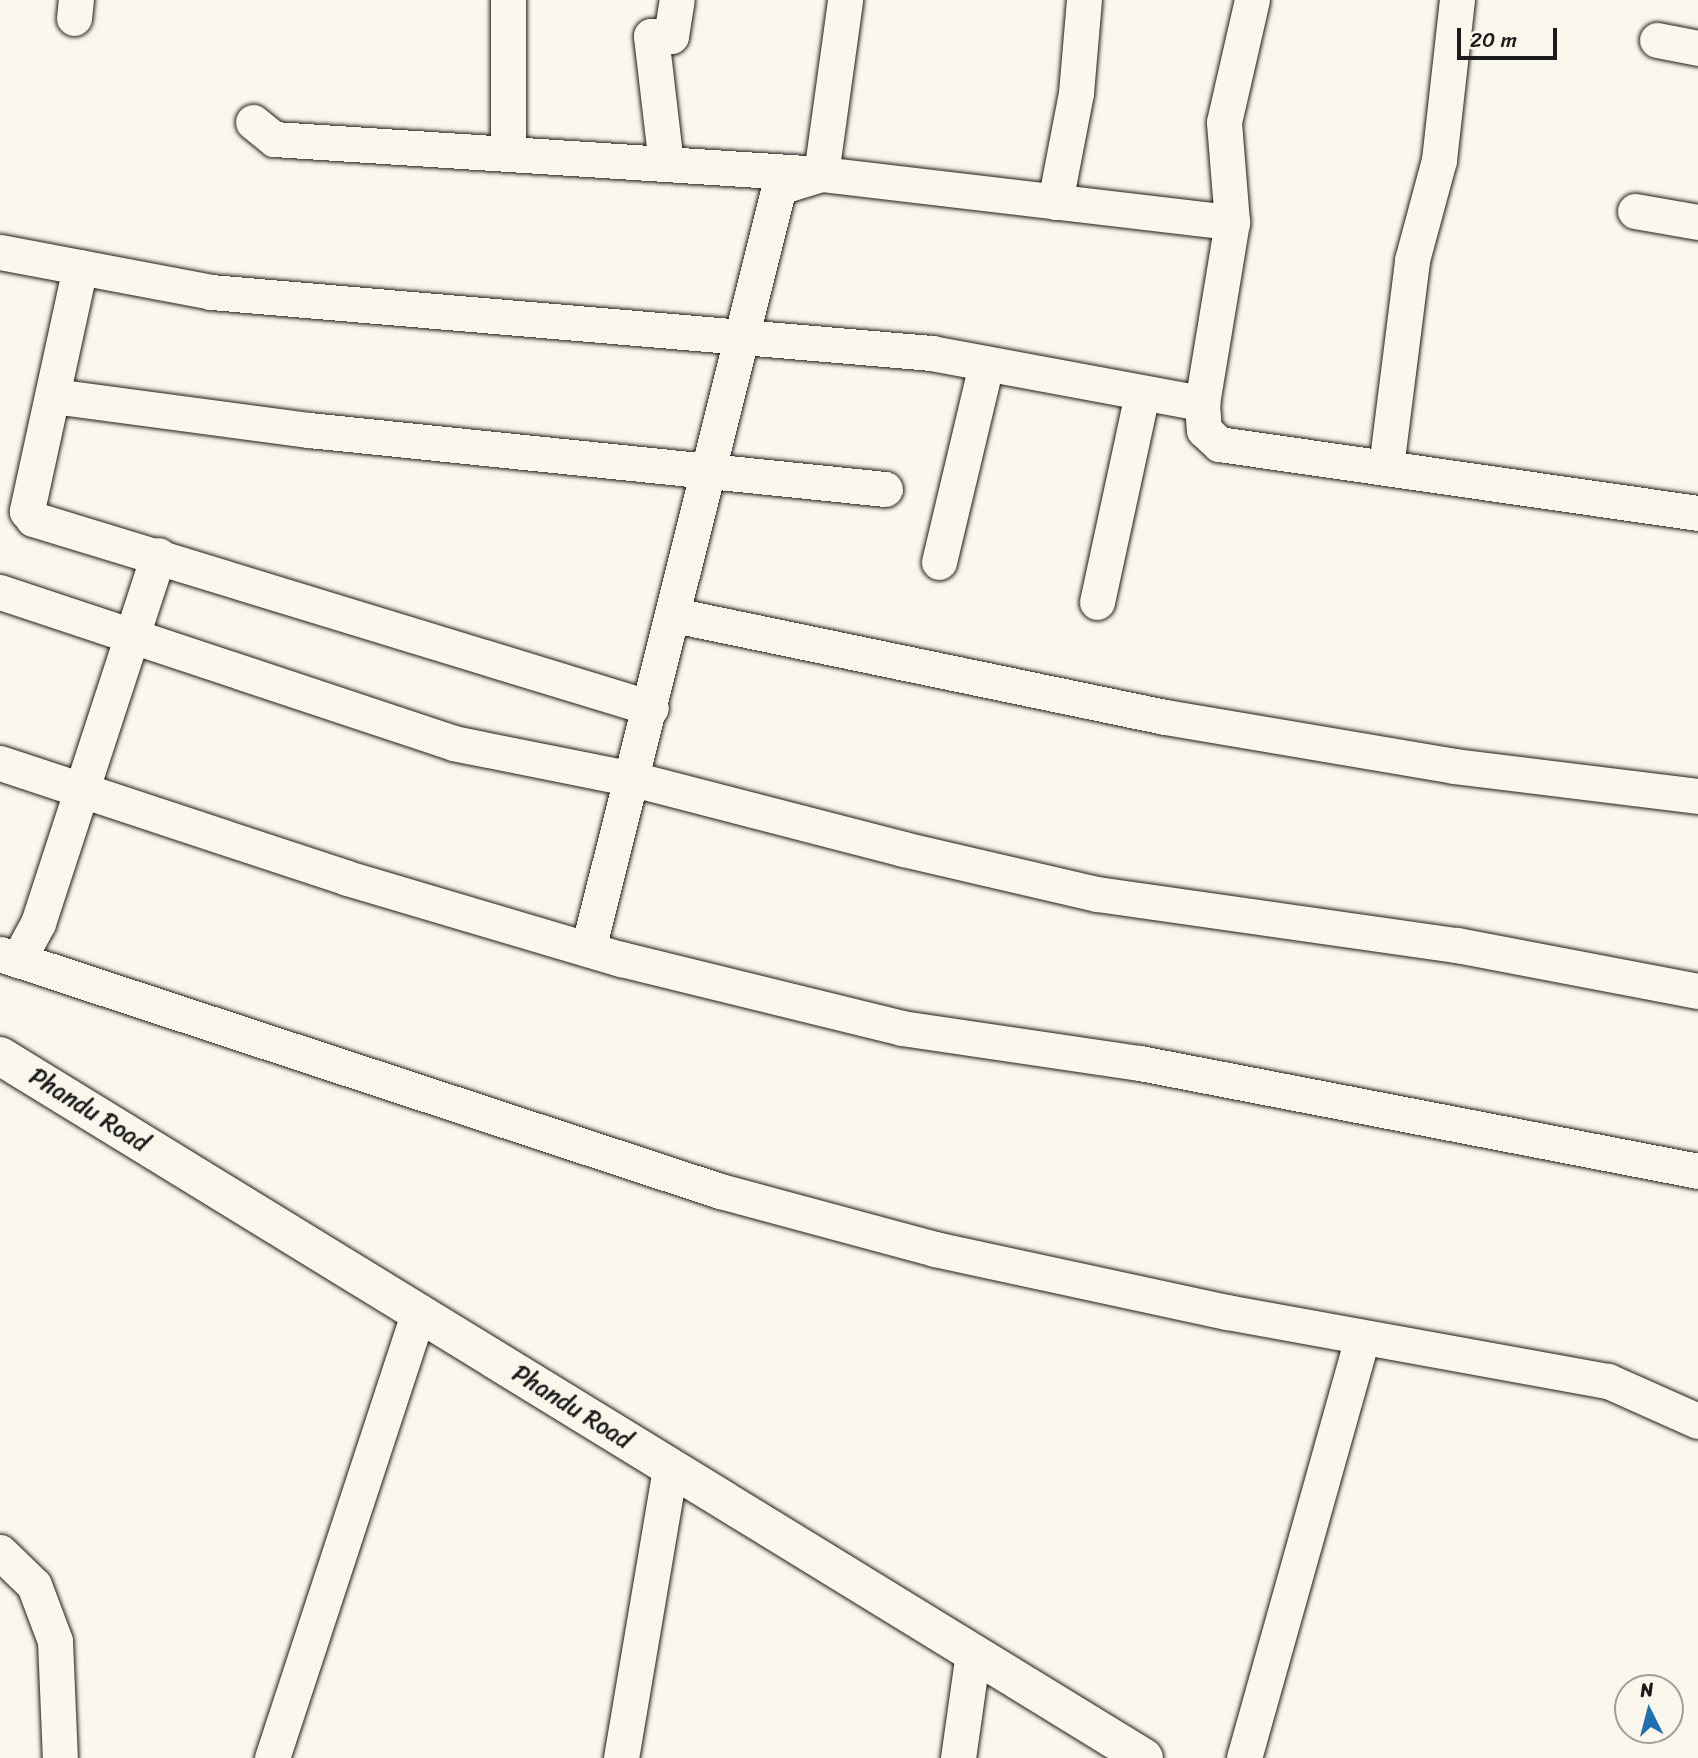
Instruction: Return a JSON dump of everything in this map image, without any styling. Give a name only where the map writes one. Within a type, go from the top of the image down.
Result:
[{"type":"main road","name":"Phandu Road","points":[[0,1056],[1144,1758]]},
{"type":"street","points":[[508,0],[508,154]]},
{"type":"street","points":[[666,164],[651,36],[671,36],[677,0]]},
{"type":"street","points":[[821,174],[845,0]]},
{"type":"street","points":[[1055,202],[1076,93],[1084,0]]},
{"type":"street","points":[[1252,0],[1224,122],[1232,222],[1202,403],[1204,430],[1219,444],[1698,513]]},
{"type":"street","points":[[1386,467],[1412,260],[1439,160],[1457,0]]},
{"type":"street","points":[[1657,40],[1698,48]]},
{"type":"street","points":[[253,122],[274,139],[821,174],[1232,222]]},
{"type":"street","points":[[588,949],[651,708],[779,187],[821,174]]},
{"type":"street","points":[[1635,211],[1698,222]]},
{"type":"street","points":[[0,252],[211,292],[743,334],[986,364],[1202,403]]},
{"type":"street","points":[[80,267],[27,511],[33,519],[158,555],[651,708]]},
{"type":"street","points":[[939,562],[986,364]]},
{"type":"street","points":[[1097,602],[1142,394]]},
{"type":"street","points":[[53,396],[309,430],[885,489]]},
{"type":"street","points":[[158,555],[130,634],[38,923],[9,957],[720,1191],[935,1249],[1362,1337],[1608,1381],[1698,1421]]},
{"type":"street","points":[[0,592],[453,743],[633,779],[1097,894],[1457,945],[1698,991]]},
{"type":"street","points":[[674,615],[1165,717],[1454,766],[1698,796]]},
{"type":"street","points":[[0,763],[588,949],[902,1028],[1140,1063],[1698,1171]]},
{"type":"street","points":[[272,1758],[419,1312]]},
{"type":"street","points":[[1244,1758],[1362,1337]]},
{"type":"street","points":[[621,1758],[670,1467]]},
{"type":"street","points":[[0,1552],[34,1585],[55,1641],[60,1758]]},
{"type":"street","points":[[958,1758],[973,1653]]}]
